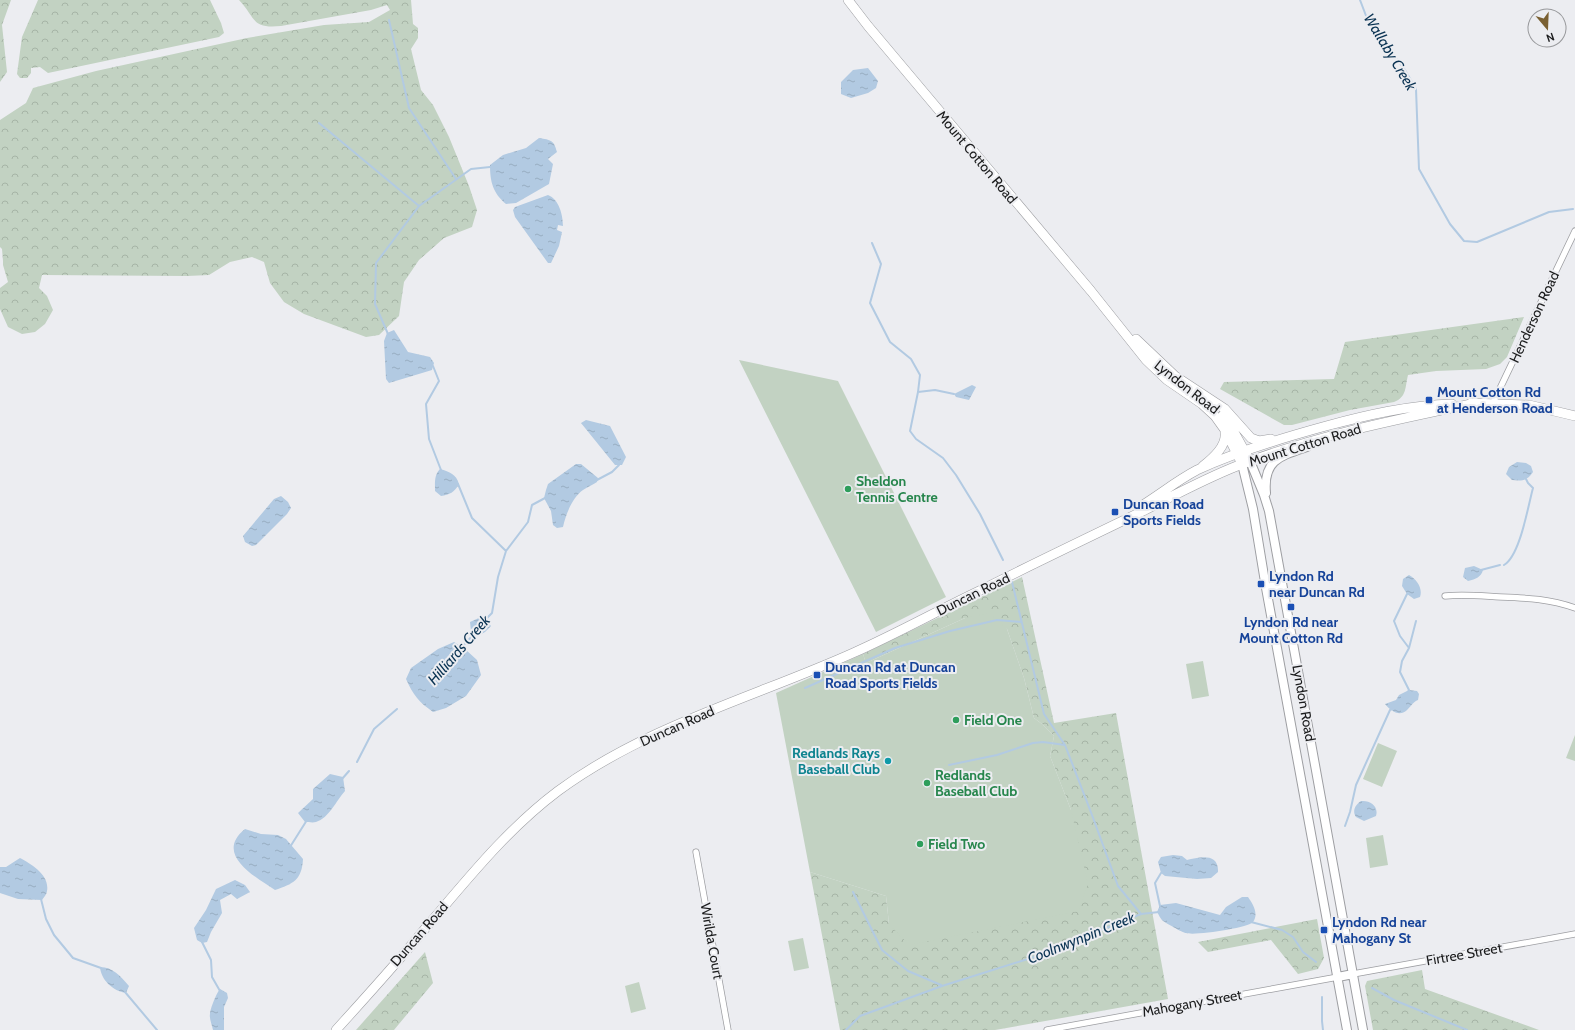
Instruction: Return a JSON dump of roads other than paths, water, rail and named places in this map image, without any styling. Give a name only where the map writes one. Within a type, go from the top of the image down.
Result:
[{"type":"main road","name":"Mount Cotton Road","points":[[848,0],[1128,338],[1171,383],[1209,410],[1225,430],[1246,463],[1293,446],[1364,427],[1476,403]]},
{"type":"main road","name":"Mount Cotton Road","points":[[1108,312],[1168,370],[1225,409],[1249,436],[1255,440],[1263,441],[1310,427],[1375,411],[1441,404],[1493,403],[1528,405],[1575,416]]},
{"type":"main road","name":"Lyndon Road","points":[[1128,332],[1166,374],[1220,412],[1229,423],[1240,452]]},
{"type":"main road","name":"Duncan Road","points":[[1097,532],[1197,471],[1240,452],[1313,430],[1392,410]]},
{"type":"main road","points":[[1269,511],[1266,482],[1271,465],[1276,458],[1364,427]]},
{"type":"main road","points":[[1197,471],[1209,461],[1221,447],[1226,438],[1225,430]]},
{"type":"main road","name":"Lyndon Road","points":[[1246,463],[1264,495],[1269,511],[1364,1030]]},
{"type":"main road","name":"Lyndon Road","points":[[1246,463],[1266,588],[1347,1030]]},
{"type":"main road","name":"Duncan Road","points":[[336,1030],[496,847],[535,810],[590,769],[631,746],[678,725],[855,652],[1198,483],[1246,463]]},
{"type":"main road","points":[[1266,588],[1282,585]]},
{"type":"main road","points":[[1338,977],[1353,974]]},
{"type":"street","name":"Henderson Road","points":[[1493,403],[1575,230]]},
{"type":"street","points":[[1445,596],[1460,594],[1544,600],[1575,608]]},
{"type":"street","name":"Wirilda Court","points":[[696,852],[728,1030]]},
{"type":"street","name":"Firtree Street","points":[[1353,974],[1575,934]]},
{"type":"street","name":"Mahogany Street","points":[[1047,1030],[1338,977]]},
{"type":"water","points":[[868,68],[878,81],[876,88],[868,93],[851,98],[841,94],[841,82],[853,70]]},
{"type":"water","points":[[539,138],[551,141],[555,145],[557,152],[548,159],[553,164],[549,184],[516,203],[506,204],[498,196],[493,187],[490,165],[503,155],[526,148]]},
{"type":"water","points":[[548,195],[555,200],[560,208],[563,226],[558,225],[557,230],[562,232],[559,246],[551,263],[548,263],[515,217],[513,210],[515,207]]},
{"type":"water","points":[[394,330],[408,352],[430,357],[434,363],[432,370],[389,383],[386,379],[384,341],[387,333]]},
{"type":"water","points":[[972,385],[976,387],[969,400],[956,397],[954,394]]},
{"type":"water","points":[[586,420],[610,426],[626,457],[622,465],[615,465],[581,423]]},
{"type":"water","points":[[1517,462],[1526,463],[1531,466],[1533,472],[1526,479],[1512,480],[1506,474],[1509,467]]},
{"type":"water","points":[[576,464],[581,464],[598,478],[597,482],[579,493],[570,507],[563,527],[557,528],[553,525],[551,511],[544,498],[546,490],[548,484]]},
{"type":"water","points":[[440,469],[452,474],[459,484],[452,493],[441,496],[435,491],[436,476]]},
{"type":"water","points":[[281,496],[288,502],[291,508],[287,514],[256,545],[252,546],[245,542],[243,536],[274,499]]},
{"type":"water","points":[[1474,566],[1483,570],[1478,577],[1468,581],[1463,577],[1465,568]]},
{"type":"water","points":[[1409,575],[1419,584],[1421,591],[1420,597],[1414,599],[1407,594],[1402,586],[1403,579]]},
{"type":"water","points":[[481,617],[491,626],[480,635],[471,631],[470,622]]},
{"type":"water","points":[[454,642],[465,649],[477,660],[481,675],[466,696],[446,708],[433,712],[417,698],[406,679],[411,668],[438,649]]},
{"type":"water","points":[[1409,690],[1417,691],[1419,694],[1418,700],[1405,712],[1396,712],[1385,704],[1396,700],[1399,695]]},
{"type":"water","points":[[330,774],[343,777],[345,791],[325,817],[316,822],[305,822],[298,813],[313,799],[313,789]]},
{"type":"water","points":[[1361,801],[1373,804],[1377,812],[1376,816],[1364,821],[1356,817],[1354,813],[1355,808]]},
{"type":"water","points":[[245,829],[261,834],[278,835],[286,839],[303,859],[301,872],[292,883],[275,890],[240,864],[235,856],[234,847],[237,838]]},
{"type":"water","points":[[1173,855],[1182,856],[1187,860],[1207,857],[1215,861],[1218,872],[1211,878],[1197,879],[1165,876],[1161,873],[1158,862],[1161,857]]},
{"type":"water","points":[[20,858],[39,871],[46,880],[47,892],[42,900],[18,899],[0,893],[0,867],[6,867]]},
{"type":"water","points":[[235,880],[245,885],[250,892],[237,899],[231,894],[220,900],[222,913],[207,942],[202,943],[197,940],[194,928],[206,910],[216,889]]},
{"type":"water","points":[[1242,897],[1248,897],[1255,912],[1255,919],[1253,922],[1242,927],[1221,931],[1191,934],[1184,933],[1163,921],[1157,912],[1160,905],[1176,903],[1220,915],[1226,907]]},
{"type":"water","points":[[100,967],[113,970],[129,986],[126,993],[117,990],[108,984],[101,972]]},
{"type":"water","points":[[220,989],[227,993],[228,998],[224,1007],[224,1030],[213,1030],[210,1012]]},
{"type":"waterway","name":"Wallaby Creek","points":[[1360,0],[1368,21],[1405,70],[1416,89],[1419,169],[1450,224],[1464,241],[1477,242],[1549,212],[1573,209]]},
{"type":"waterway","points":[[389,20],[409,108],[456,179]]},
{"type":"waterway","points":[[319,123],[419,206]]},
{"type":"waterway","points":[[388,334],[375,304],[376,263],[419,206],[471,169],[490,167]]},
{"type":"waterway","points":[[872,243],[881,264],[870,303],[890,342],[911,359],[920,375],[910,431],[916,439],[943,458],[956,475],[980,514],[1003,560]]},
{"type":"waterway","name":"Hilliards Creek","points":[[430,366],[433,366],[439,381],[426,404],[429,439],[441,470]]},
{"type":"waterway","points":[[918,392],[935,390],[954,394]]},
{"type":"waterway","name":"Hilliards Creek","points":[[595,481],[612,472],[619,465]]},
{"type":"waterway","points":[[1504,565],[1510,560],[1515,552],[1523,530],[1533,488],[1526,479]]},
{"type":"waterway","name":"Hilliards Creek","points":[[458,484],[472,518],[506,551]]},
{"type":"waterway","name":"Hilliards Creek","points":[[484,621],[492,613],[498,577],[506,551],[528,522],[532,505],[545,498]]},
{"type":"waterway","points":[[1481,570],[1500,565]]},
{"type":"waterway","points":[[1012,582],[1044,714],[1065,745],[1118,886],[1141,914]]},
{"type":"waterway","points":[[1407,594],[1394,621],[1400,636],[1409,648]]},
{"type":"waterway","points":[[859,664],[895,648],[950,631],[997,620],[1021,622]]},
{"type":"waterway","points":[[1408,692],[1409,690],[1400,672],[1402,661],[1409,648],[1416,621]]},
{"type":"waterway","name":"Hilliards Creek","points":[[461,648],[476,632]]},
{"type":"waterway","points":[[805,688],[850,668]]},
{"type":"waterway","name":"Hilliards Creek","points":[[357,762],[374,729],[397,709]]},
{"type":"waterway","points":[[1345,826],[1350,812],[1356,785],[1390,710],[1392,709]]},
{"type":"waterway","points":[[949,765],[997,755],[1033,743],[1043,742],[1065,745]]},
{"type":"waterway","name":"Hilliards Creek","points":[[342,779],[349,771]]},
{"type":"waterway","name":"Hilliards Creek","points":[[290,847],[307,820]]},
{"type":"waterway","points":[[1160,906],[1155,883],[1161,873]]},
{"type":"waterway","points":[[853,892],[882,950],[908,971],[941,985]]},
{"type":"waterway","name":"Hilliards Creek","points":[[41,899],[46,919],[54,935],[73,958],[101,968]]},
{"type":"waterway","name":"Coolnwynpin Creek","points":[[846,1030],[860,1016],[942,986],[1034,957],[1141,914],[1159,912]]},
{"type":"waterway","name":"Coolnwynpin Creek","points":[[1251,922],[1282,930],[1293,937],[1303,952],[1316,962]]},
{"type":"waterway","name":"Hilliards Creek","points":[[202,942],[211,960],[212,977],[220,991]]},
{"type":"waterway","name":"Coolnwynpin Creek","points":[[1372,988],[1394,1000],[1467,1030]]},
{"type":"waterway","name":"Hilliards Creek","points":[[125,992],[157,1030]]},
{"type":"waterway","points":[[1322,997],[1323,1030]]},
{"type":"place","name":"Mount Cotton Rd at Henderson Road","points":[[1429,400]]},
{"type":"place","name":"Sheldon Tennis Centre","points":[[848,489]]},
{"type":"place","name":"Duncan Road Sports Fields","points":[[1115,512]]},
{"type":"place","name":"Lyndon Rd near Duncan Rd","points":[[1261,584]]},
{"type":"place","name":"Lyndon Rd near Mount Cotton Rd","points":[[1291,607]]},
{"type":"place","name":"Duncan Rd at Duncan Road Sports Fields","points":[[817,675]]},
{"type":"place","name":"Field One","points":[[956,720]]},
{"type":"place","name":"Redlands Rays Baseball Club","points":[[888,761]]},
{"type":"place","name":"Redlands Baseball Club","points":[[927,783]]},
{"type":"place","name":"Field Two","points":[[920,844]]},
{"type":"place","name":"Lyndon Rd near Mahogany St","points":[[1324,930]]}]
